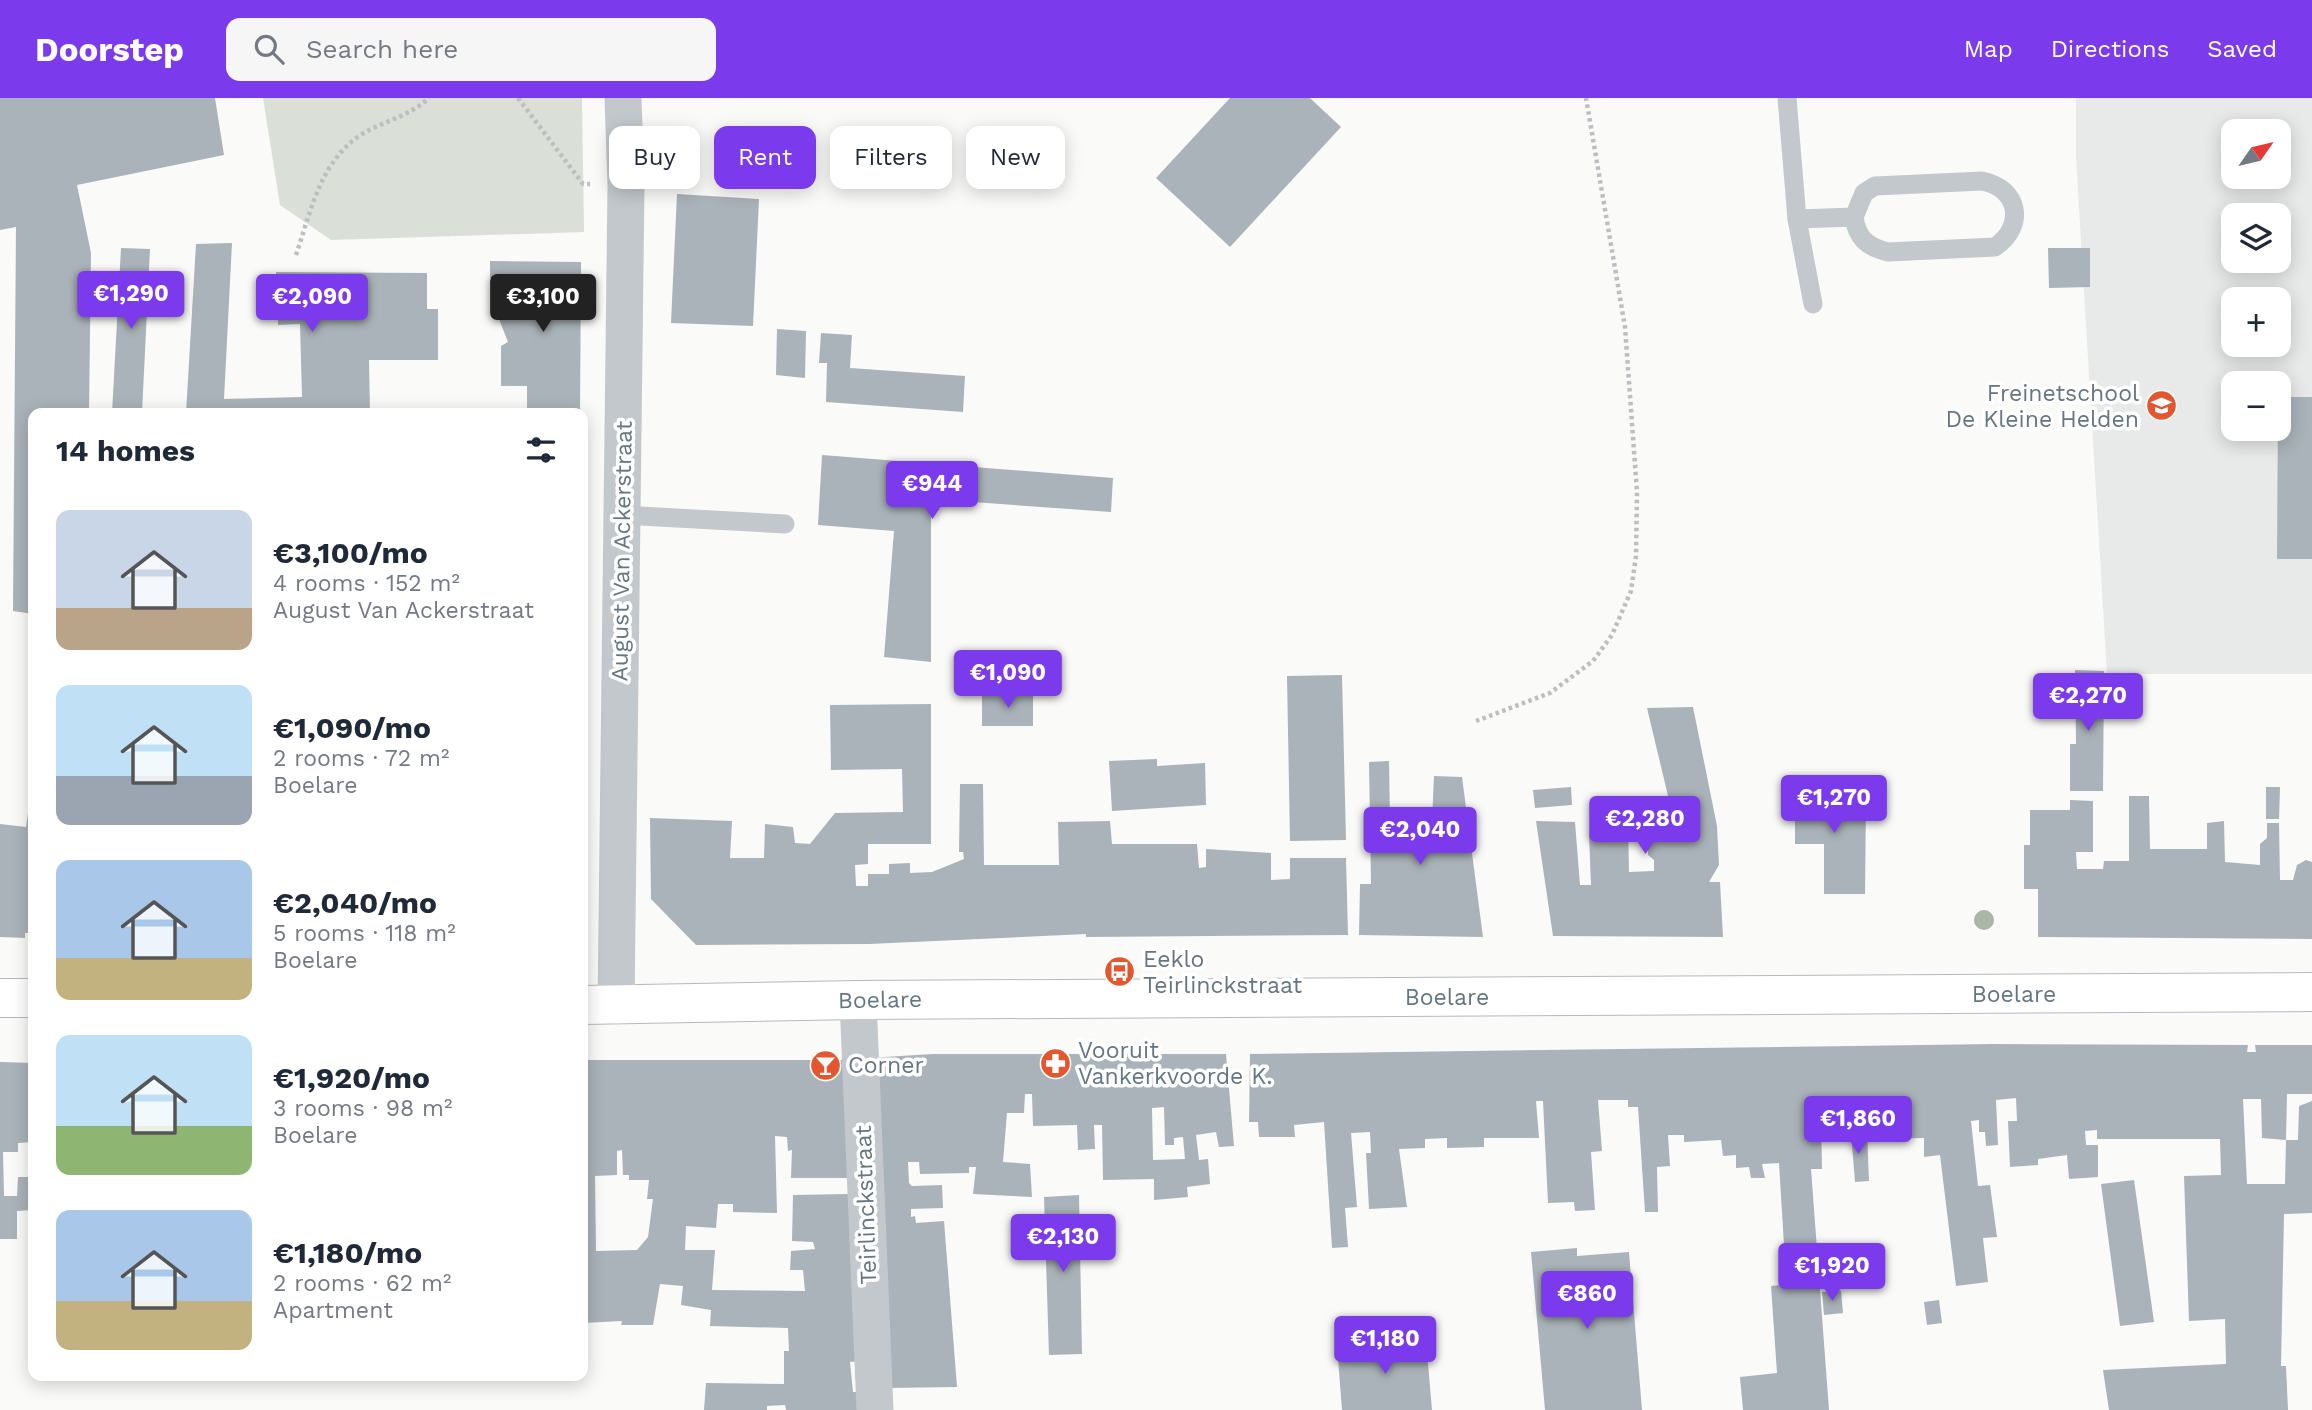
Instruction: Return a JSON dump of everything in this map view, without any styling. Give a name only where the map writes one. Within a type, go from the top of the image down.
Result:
[{"type":"main road","name":"Boelare","points":[[599,1005],[858,1000],[2312,992]]},
{"type":"main road","points":[[0,998],[28,998]]},
{"type":"street","name":"August Van Ackerstraat","points":[[623,98],[624,126]]},
{"type":"street","name":"August Van Ackerstraat","points":[[599,1005],[622,516],[626,189]]},
{"type":"street","name":"Teirlinckstraat","points":[[858,1000],[875,1410]]},
{"type":"lane","points":[[1787,98],[1797,219],[1813,304]]},
{"type":"lane","points":[[1982,181],[1996,184],[2006,192],[2014,203],[2016,215],[2014,229],[2006,240],[1995,247],[1888,252],[1864,242],[1856,230],[1854,217],[1857,204],[1864,193],[1875,186],[1982,181]]},
{"type":"lane","points":[[1797,219],[1854,217]]},
{"type":"lane","points":[[622,516],[785,524]]},
{"type":"path","points":[[296,255],[324,174],[341,150],[363,134],[420,106],[429,98]]},
{"type":"path","points":[[517,98],[583,184],[609,185]]},
{"type":"path","points":[[1476,721],[1550,693],[1593,661],[1612,635],[1631,591],[1636,556],[1637,492],[1625,327],[1586,98]]},
{"type":"shaded area","points":[[263,98],[582,98],[584,232],[331,240],[280,205]]},
{"type":"shaded area","name":"Freinetschool De Kleine Helden","points":[[2076,98],[2312,98],[2312,674],[2107,674],[2076,158]]},
{"type":"building","points":[[0,98],[215,98],[224,155],[77,185],[91,253],[89,408],[28,408],[28,613],[13,611],[16,227],[0,230]]},
{"type":"building","points":[[1230,98],[1310,98],[1341,127],[1230,247],[1156,178]]},
{"type":"building","points":[[677,194],[759,199],[753,326],[671,323]]},
{"type":"building","points":[[232,243],[224,399],[302,397],[300,324],[278,325],[276,272],[427,273],[427,309],[438,309],[438,360],[369,360],[370,408],[186,408],[196,244]]},
{"type":"building","points":[[121,248],[150,249],[142,408],[112,408]]},
{"type":"building","points":[[2048,248],[2090,248],[2090,287],[2049,288]]},
{"type":"building","points":[[490,261],[581,262],[580,408],[527,408],[527,386],[501,386],[501,346],[508,342],[495,309],[514,309],[514,278],[490,278]]},
{"type":"building","points":[[777,329],[806,331],[805,378],[776,375]]},
{"type":"building","points":[[821,333],[852,335],[850,368],[965,376],[963,412],[826,402],[827,363],[819,363]]},
{"type":"building","points":[[2291,397],[2312,397],[2312,559],[2277,559],[2278,441],[2291,441]]},
{"type":"building","points":[[822,455],[1113,478],[1111,512],[931,499],[931,662],[884,657],[894,531],[818,525]]},
{"type":"building","points":[[2075,670],[2104,671],[2103,791],[2070,791],[2070,744],[2076,744]]},
{"type":"building","points":[[1342,675],[1346,840],[1290,841],[1287,676]]},
{"type":"building","points":[[1033,694],[1033,726],[982,726],[982,695]]},
{"type":"building","points":[[931,704],[931,844],[868,844],[868,864],[855,865],[856,886],[868,886],[868,874],[889,874],[889,864],[910,863],[910,873],[932,872],[964,859],[963,852],[959,852],[960,784],[983,784],[984,865],[1059,865],[1058,822],[1110,821],[1112,844],[1197,844],[1199,868],[1206,867],[1206,849],[1271,853],[1271,880],[1290,879],[1290,858],[1346,858],[1348,935],[1086,937],[1086,934],[869,944],[696,945],[651,899],[650,818],[732,821],[730,858],[764,858],[765,824],[793,827],[795,843],[810,844],[835,813],[903,812],[902,769],[831,770],[830,705]]},
{"type":"building","points":[[1693,707],[1717,826],[1719,865],[1709,882],[1720,882],[1723,937],[1553,936],[1536,821],[1575,822],[1580,885],[1591,885],[1589,835],[1607,835],[1606,821],[1628,820],[1629,872],[1654,871],[1654,860],[1648,855],[1648,835],[1655,829],[1655,822],[1674,821],[1647,708]]},
{"type":"building","points":[[1157,759],[1157,766],[1205,763],[1206,805],[1112,811],[1109,761]]},
{"type":"building","points":[[1389,761],[1390,821],[1432,821],[1434,776],[1462,777],[1483,937],[1359,935],[1360,884],[1371,884],[1369,762]]},
{"type":"building","points":[[1800,781],[1825,782],[1825,796],[1866,796],[1865,894],[1824,894],[1824,844],[1795,844],[1795,795],[1800,796]]},
{"type":"building","points":[[1571,787],[1572,805],[1535,808],[1533,790]]},
{"type":"building","points":[[2266,787],[2280,787],[2279,819],[2266,819]]},
{"type":"building","points":[[2129,796],[2149,796],[2150,849],[2207,849],[2207,823],[2224,821],[2225,862],[2260,865],[2260,844],[2267,838],[2267,823],[2279,823],[2280,880],[2293,880],[2297,865],[2306,860],[2312,862],[2312,939],[2038,937],[2038,889],[2024,889],[2024,845],[2030,845],[2030,810],[2070,810],[2070,800],[2093,801],[2093,852],[2076,852],[2077,869],[2103,869],[2104,861],[2129,861]]},
{"type":"building","points":[[28,813],[28,933],[25,933],[25,938],[0,937],[0,824],[26,827]]},
{"type":"building","points":[[1994,1044],[2248,1045],[2247,1052],[2256,1052],[2255,1045],[2312,1045],[2312,1094],[2287,1094],[2286,1140],[2298,1140],[2299,1106],[2312,1101],[2312,1213],[2284,1214],[2281,1366],[2286,1366],[2288,1410],[2109,1410],[2103,1370],[2226,1364],[2225,1319],[2189,1321],[2184,1176],[2221,1175],[2220,1139],[2097,1139],[2097,1130],[2085,1131],[2086,1145],[2098,1145],[2098,1177],[2069,1179],[2067,1155],[2038,1159],[2038,1165],[2010,1167],[2008,1121],[2017,1121],[2016,1098],[1996,1100],[1998,1145],[1986,1146],[1985,1132],[1979,1132],[1979,1120],[1971,1121],[1978,1186],[1990,1185],[1997,1237],[1983,1238],[1988,1282],[1956,1286],[1940,1155],[1924,1157],[1924,1138],[1877,1139],[1876,1118],[1892,1117],[1892,1104],[1866,1104],[1869,1181],[1855,1182],[1850,1120],[1821,1120],[1822,1169],[1811,1169],[1829,1410],[1743,1410],[1740,1377],[1777,1373],[1771,1286],[1791,1284],[1787,1245],[1784,1245],[1779,1163],[1762,1164],[1765,1178],[1751,1178],[1749,1167],[1736,1168],[1736,1155],[1723,1156],[1721,1140],[1684,1142],[1684,1135],[1668,1135],[1670,1166],[1657,1167],[1658,1212],[1645,1212],[1638,1107],[1628,1107],[1628,1100],[1598,1100],[1602,1151],[1591,1152],[1595,1210],[1575,1211],[1574,1202],[1548,1203],[1543,1101],[1536,1101],[1539,1138],[1484,1138],[1484,1147],[1447,1148],[1447,1138],[1425,1139],[1425,1148],[1399,1149],[1407,1207],[1369,1209],[1366,1153],[1371,1153],[1370,1132],[1351,1133],[1357,1207],[1345,1208],[1348,1247],[1332,1248],[1324,1122],[1294,1125],[1295,1137],[1259,1137],[1258,1122],[1249,1122],[1250,1054]],"holes":[[[2243,1099],[2261,1099],[2262,1138],[2286,1140],[2285,1184],[2247,1184]]]},
{"type":"building","points":[[933,1054],[1226,1054],[1234,1146],[1219,1147],[1216,1132],[1196,1135],[1199,1160],[1208,1159],[1210,1184],[1187,1187],[1188,1197],[1154,1200],[1154,1179],[1103,1180],[1102,1125],[1094,1125],[1095,1149],[1078,1150],[1077,1125],[1033,1126],[1032,1094],[1025,1094],[1024,1113],[1007,1113],[1003,1162],[1030,1164],[1032,1197],[973,1194],[976,1167],[969,1167],[969,1173],[920,1174],[919,1162],[908,1162],[909,1183],[912,1186],[942,1185],[943,1208],[911,1209],[911,1217],[915,1216],[916,1223],[944,1221],[957,1387],[887,1388],[868,1058]],"holes":[[[1164,1107],[1165,1145],[1174,1145],[1174,1138],[1183,1137],[1185,1159],[1153,1160],[1152,1108]]]},
{"type":"building","points":[[588,1060],[843,1060],[848,1178],[791,1178],[792,1150],[788,1151],[787,1137],[775,1136],[777,1213],[733,1212],[733,1204],[718,1204],[716,1228],[686,1226],[685,1250],[715,1250],[712,1290],[805,1291],[803,1270],[790,1270],[791,1251],[815,1249],[813,1242],[792,1241],[793,1195],[849,1194],[858,1361],[850,1362],[853,1392],[859,1392],[860,1410],[786,1410],[785,1405],[767,1406],[767,1410],[704,1410],[706,1383],[784,1384],[784,1351],[789,1351],[788,1328],[710,1326],[711,1310],[681,1305],[683,1286],[660,1284],[653,1325],[621,1325],[622,1321],[588,1323]],"holes":[[[622,1150],[623,1175],[629,1175],[629,1180],[649,1180],[647,1199],[653,1199],[648,1237],[637,1250],[596,1251],[595,1176],[617,1175],[617,1151]]]},
{"type":"building","points":[[0,1062],[28,1063],[28,1142],[18,1143],[18,1152],[3,1152],[4,1196],[17,1196],[18,1177],[28,1177],[28,1210],[17,1211],[17,1239],[0,1239]]},
{"type":"building","points":[[2134,1180],[2154,1322],[2120,1326],[2101,1184]]},
{"type":"building","points":[[1079,1195],[1082,1354],[1049,1355],[1044,1197]]},
{"type":"building","points":[[1577,1248],[1577,1256],[1629,1252],[1642,1410],[1545,1410],[1531,1252]]},
{"type":"building","points":[[1841,1291],[1843,1313],[1824,1315],[1822,1292]]},
{"type":"building","points":[[1939,1300],[1942,1323],[1927,1325],[1924,1302]]},
{"type":"building","points":[[1425,1329],[1432,1410],[1342,1410],[1337,1345],[1415,1341],[1413,1331]]},
{"type":"place","name":"Freinetschool De Kleine Helden","points":[[2162,406]]},
{"type":"place","name":"Eeklo Teirlinckstraat","points":[[1120,972]]},
{"type":"place","name":"Vooruit Vankerkvoorde K.","points":[[1055,1063]]},
{"type":"place","name":"Corner","points":[[825,1065]]}]
